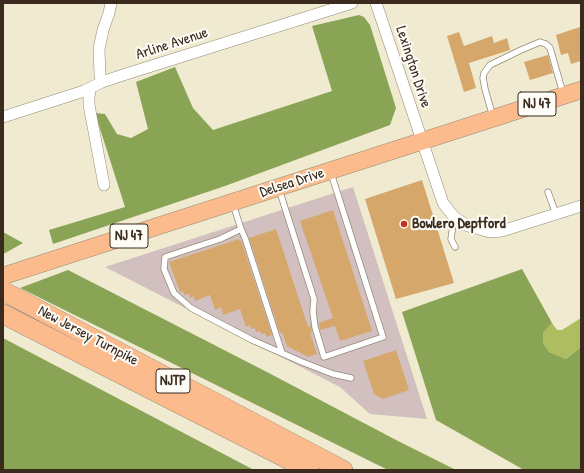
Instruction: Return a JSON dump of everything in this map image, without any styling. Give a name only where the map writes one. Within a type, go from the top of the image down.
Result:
[{"type":"highway","name":"New Jersey Turnpike","points":[[3,291],[343,470]]},
{"type":"highway","name":"New Jersey Turnpike","points":[[3,314],[309,470]]},
{"type":"main road","name":"Delsea Drive","points":[[3,276],[581,90]]},
{"type":"street","points":[[102,82],[100,75],[99,48],[109,13],[110,3]]},
{"type":"street","name":"Arline Avenue","points":[[3,117],[90,88],[102,82],[352,3]]},
{"type":"street","name":"Lexington Drive","points":[[376,3],[443,203],[454,217]]},
{"type":"street","points":[[90,88],[88,98],[89,105],[104,185]]},
{"type":"street","points":[[454,217],[468,226],[490,232],[502,231],[581,206]]},
{"type":"lane","points":[[494,118],[485,89],[483,78],[484,73],[490,65],[540,42],[546,44],[550,48],[563,95]]},
{"type":"lane","points":[[279,187],[314,299],[312,312],[324,357],[383,337],[330,171]]},
{"type":"lane","points":[[548,192],[556,214]]},
{"type":"lane","points":[[233,202],[282,354]]},
{"type":"lane","points":[[454,217],[451,239],[455,247]]},
{"type":"lane","points":[[241,230],[220,240],[165,257],[164,269],[174,293],[190,308],[252,340],[282,354],[333,374],[351,378]]},
{"type":"shaded area","points":[[353,187],[427,419],[370,414],[340,387],[105,267]]},
{"type":"green space","points":[[359,15],[364,17],[370,25],[396,108],[390,125],[225,186],[53,244],[49,230],[125,207],[95,113],[105,114],[117,134],[131,138],[148,129],[136,82],[175,67],[193,108],[213,130],[332,91],[312,26]]},
{"type":"green space","points":[[3,232],[23,243],[3,254]]},
{"type":"green space","points":[[522,269],[552,323],[543,333],[543,343],[549,352],[566,359],[581,347],[581,470],[524,470],[436,420],[402,312]]},
{"type":"green space","points":[[68,270],[456,470],[388,470],[20,288]]},
{"type":"green space","points":[[581,318],[581,347],[566,359],[549,352],[543,343],[543,333],[552,323],[557,330],[562,330]]},
{"type":"green space","points":[[3,338],[254,470],[3,470]]},
{"type":"building","points":[[580,27],[581,61],[571,64],[568,53],[561,55],[556,35]]},
{"type":"building","points":[[459,32],[464,46],[492,36],[494,43],[507,38],[510,50],[469,63],[476,88],[464,92],[447,36]]},
{"type":"building","points":[[548,55],[553,73],[530,80],[524,62]]},
{"type":"building","name":"Bowlero Deptford","points":[[422,180],[454,283],[396,299],[365,199]]},
{"type":"building","points":[[333,210],[372,331],[340,341],[335,326],[320,330],[319,323],[333,318],[300,221]]},
{"type":"building","points":[[276,229],[308,327],[311,326],[312,332],[310,333],[317,354],[308,357],[287,346],[282,332],[280,333],[249,238]]},
{"type":"building","points":[[239,239],[240,241],[241,240],[272,335],[267,337],[265,333],[261,334],[260,331],[256,332],[255,328],[251,329],[250,325],[246,327],[240,309],[223,315],[221,307],[215,310],[210,295],[195,301],[194,296],[190,298],[189,294],[184,295],[183,291],[180,292],[169,262]]},
{"type":"building","points":[[396,350],[409,390],[383,399],[374,394],[363,361]]},
{"type":"place","name":"Bowlero Deptford","points":[[404,224]]}]
